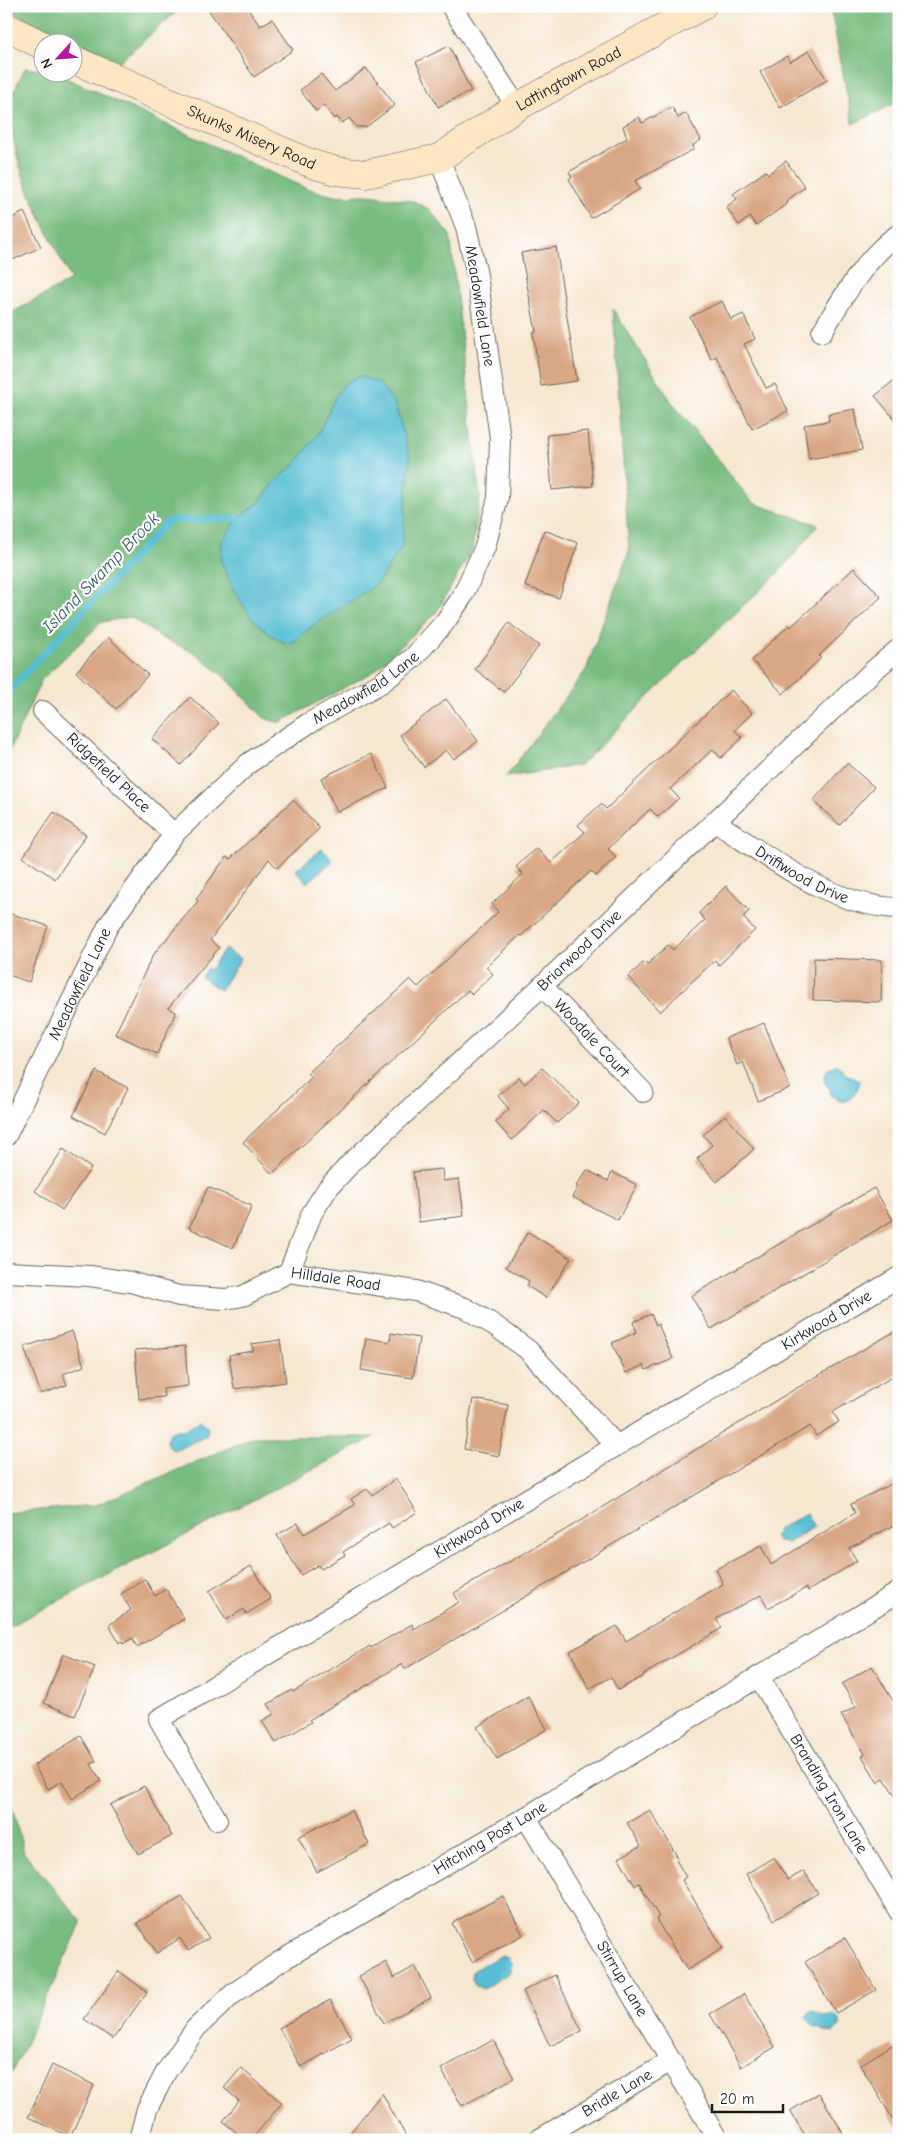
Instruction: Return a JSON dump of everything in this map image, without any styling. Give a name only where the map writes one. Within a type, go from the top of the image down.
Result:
[{"type":"main road","name":"Lattingtown Road","points":[[439,158],[517,108],[702,6]]},
{"type":"main road","points":[[8,32],[32,41]]},
{"type":"main road","name":"Skunks Misery Road","points":[[82,63],[312,164],[336,171],[366,174],[439,158]]},
{"type":"street","points":[[451,6],[517,108]]},
{"type":"street","name":"Meadowfield Lane","points":[[6,1136],[108,926],[174,834],[249,763],[309,723],[382,683],[413,658],[445,622],[462,597],[485,548],[498,498],[500,438],[477,275],[466,228],[439,158]]},
{"type":"street","points":[[822,332],[848,289],[887,242],[899,234]]},
{"type":"street","name":"Briarwood Drive","points":[[289,1272],[312,1213],[328,1188],[351,1164],[716,822],[874,670],[899,649]]},
{"type":"street","name":"Ridgefield Place","points":[[43,711],[174,834]]},
{"type":"street","name":"Driftwood Drive","points":[[716,822],[815,886],[863,903],[899,908]]},
{"type":"street","name":"Woodale Court","points":[[542,986],[643,1092]]},
{"type":"street","name":"Hilldale Road","points":[[6,1272],[90,1276],[130,1282],[179,1296],[225,1300],[243,1296],[289,1272],[416,1290],[465,1308],[494,1325],[528,1350],[616,1445]]},
{"type":"street","name":"Kirkwood Drive","points":[[217,1820],[159,1718],[899,1278]]},
{"type":"street","name":"Hitching Post Lane","points":[[139,2140],[147,2109],[166,2072],[196,2028],[233,1994],[280,1962],[526,1817],[899,1592]]},
{"type":"street","name":"Branding Iron Lane","points":[[759,1677],[899,1911]]},
{"type":"street","name":"Stirrup Lane","points":[[526,1817],[718,2140]]},
{"type":"street","name":"Bridle Lane","points":[[538,2140],[671,2061]]},
{"type":"green space","points":[[6,6],[183,6],[119,62],[82,45],[82,32],[55,32],[14,13]]},
{"type":"green space","points":[[830,6],[899,6],[899,101],[853,124]]},
{"type":"green space","points":[[25,68],[32,69],[32,82],[75,82],[305,188],[333,196],[368,195],[414,201],[429,209],[450,235],[480,497],[472,550],[436,613],[373,672],[279,723],[264,718],[229,681],[197,654],[162,638],[130,617],[102,622],[42,679],[6,758],[6,316],[71,280],[39,214],[20,167],[14,143],[12,119],[13,96]],"holes":[[[336,396],[312,626],[296,640],[238,518],[258,504],[276,481],[296,463],[318,434]]]},
{"type":"green space","points":[[613,309],[673,404],[753,503],[818,525],[783,568],[684,662],[581,765],[506,777],[586,670],[629,551]]},
{"type":"green space","points":[[254,1437],[375,1437],[6,1628],[6,1513],[96,1505]]},
{"type":"green space","points":[[6,1784],[24,1853],[82,1922],[6,2085]]},
{"type":"water","points":[[359,376],[380,384],[395,404],[410,457],[402,547],[376,585],[312,626],[296,640],[290,643],[283,642],[271,635],[251,617],[234,590],[221,561],[222,541],[238,518],[258,504],[276,481],[296,463],[318,434],[336,396],[345,383]]},
{"type":"water","points":[[322,849],[333,861],[307,883],[296,870]]},
{"type":"water","points":[[225,949],[241,959],[220,990],[201,977],[207,968],[210,970]]},
{"type":"water","points":[[836,1065],[844,1073],[860,1082],[855,1093],[846,1101],[839,1101],[836,1097],[831,1096],[830,1089],[825,1083],[826,1071]]},
{"type":"water","points":[[200,1420],[207,1426],[206,1436],[180,1449],[174,1450],[171,1448],[167,1440],[170,1433],[176,1430],[184,1430]]},
{"type":"water","points":[[806,1513],[814,1527],[785,1544],[783,1541],[779,1543],[774,1536],[778,1533],[777,1530]]},
{"type":"water","points":[[500,1956],[508,1958],[512,1965],[509,1973],[483,1989],[476,1986],[472,1979],[473,1971]]},
{"type":"water","points":[[812,2011],[824,2017],[835,2015],[840,2020],[840,2027],[832,2033],[816,2028],[806,2018],[809,2012]]},
{"type":"building","points":[[206,6],[246,6],[260,26],[272,19],[293,50],[254,77]]},
{"type":"building","points":[[449,46],[471,91],[438,107],[416,62]]},
{"type":"building","points":[[809,51],[827,80],[780,108],[760,72],[787,56],[790,62]]},
{"type":"building","points":[[366,68],[395,105],[366,127],[357,127],[349,118],[342,123],[337,117],[334,119],[324,105],[316,111],[300,90],[321,74],[335,91]]},
{"type":"building","points":[[672,107],[678,118],[686,113],[701,140],[693,145],[694,149],[635,181],[640,189],[591,218],[569,179],[572,177],[569,172],[627,138],[623,126],[639,117],[642,123]]},
{"type":"building","points":[[786,161],[805,187],[786,201],[788,203],[756,226],[750,217],[739,225],[726,207],[737,199],[733,194],[766,171],[768,174]]},
{"type":"building","points":[[24,212],[41,247],[6,263],[6,221]]},
{"type":"building","points":[[556,247],[577,381],[541,386],[533,333],[536,332],[521,253]]},
{"type":"building","points":[[722,301],[731,320],[743,314],[755,339],[744,344],[766,388],[775,384],[788,411],[752,429],[717,357],[712,360],[690,317]]},
{"type":"building","points":[[899,376],[899,424],[875,396]]},
{"type":"building","points":[[855,409],[862,450],[809,459],[804,425],[829,421],[828,414]]},
{"type":"building","points":[[588,431],[593,486],[552,490],[547,435]]},
{"type":"building","points":[[544,530],[578,543],[559,598],[525,586]]},
{"type":"building","points":[[854,568],[881,597],[819,656],[821,658],[783,694],[752,660],[789,625],[791,627]]},
{"type":"building","points":[[509,623],[539,646],[504,692],[475,669]]},
{"type":"building","points":[[108,637],[148,675],[116,709],[76,672]]},
{"type":"building","points":[[731,690],[752,713],[735,730],[742,738],[721,758],[713,749],[670,789],[679,798],[658,817],[650,809],[608,849],[616,857],[596,876],[591,871],[520,935],[486,967],[493,974],[472,994],[468,990],[272,1174],[243,1142],[312,1077],[308,1073],[410,979],[418,987],[498,912],[492,904],[523,874],[516,867],[536,848],[551,863],[585,832],[578,825],[601,804],[606,809]]},
{"type":"building","points":[[190,697],[219,723],[181,765],[152,739]]},
{"type":"building","points":[[446,699],[478,741],[454,759],[446,750],[424,767],[400,735]]},
{"type":"building","points":[[371,754],[388,788],[337,812],[321,778]]},
{"type":"building","points":[[847,763],[874,787],[840,825],[813,801]]},
{"type":"building","points":[[293,800],[320,828],[277,868],[269,859],[210,940],[219,948],[168,1008],[176,1012],[157,1054],[115,1034],[153,955],[198,901],[196,899],[226,857],[230,859]]},
{"type":"building","points":[[54,812],[86,835],[55,879],[23,857]]},
{"type":"building","points":[[726,886],[749,911],[743,917],[755,930],[719,965],[715,960],[660,1012],[628,977],[644,962],[647,965],[668,945],[673,950],[705,920],[699,913]]},
{"type":"building","points":[[6,912],[48,926],[29,982],[6,974]]},
{"type":"building","points":[[814,958],[882,960],[881,1002],[813,1000]]},
{"type":"building","points":[[764,1023],[790,1088],[758,1101],[743,1062],[737,1065],[726,1038]]},
{"type":"building","points":[[542,1068],[579,1103],[557,1123],[544,1110],[512,1140],[495,1122],[509,1109],[498,1096],[519,1077],[525,1084]]},
{"type":"building","points":[[96,1071],[128,1088],[105,1133],[73,1116]]},
{"type":"building","points":[[725,1115],[754,1149],[717,1182],[697,1159],[712,1145],[703,1135]]},
{"type":"building","points":[[63,1149],[91,1168],[62,1210],[35,1191]]},
{"type":"building","points":[[442,1169],[443,1181],[459,1179],[464,1216],[419,1222],[413,1172]]},
{"type":"building","points":[[587,1170],[608,1181],[612,1172],[637,1185],[618,1220],[572,1197],[578,1187],[576,1186]]},
{"type":"building","points":[[208,1187],[252,1206],[233,1248],[189,1228]]},
{"type":"building","points":[[874,1188],[893,1220],[711,1329],[691,1296]]},
{"type":"building","points":[[528,1232],[571,1258],[546,1298],[527,1286],[529,1281],[506,1267]]},
{"type":"building","points":[[651,1314],[656,1325],[658,1324],[673,1359],[646,1370],[644,1365],[626,1373],[612,1343],[637,1332],[633,1322]]},
{"type":"building","points":[[899,1329],[899,1373],[833,1412],[839,1422],[816,1436],[810,1426],[405,1669],[402,1664],[309,1720],[311,1722],[276,1743],[262,1721],[274,1714],[268,1704],[292,1690],[293,1692],[370,1646],[371,1648],[412,1624],[414,1629],[459,1602],[454,1593],[565,1530],[790,1392]]},
{"type":"building","points":[[72,1331],[84,1366],[63,1374],[67,1385],[41,1394],[24,1347]]},
{"type":"building","points":[[391,1333],[419,1338],[413,1378],[361,1370],[366,1338],[390,1342]]},
{"type":"building","points":[[280,1340],[286,1382],[234,1389],[229,1355],[253,1351],[252,1344]]},
{"type":"building","points":[[185,1346],[188,1386],[163,1389],[164,1397],[139,1399],[135,1350]]},
{"type":"building","points":[[473,1399],[508,1405],[499,1456],[464,1449]]},
{"type":"building","points":[[396,1479],[417,1512],[392,1528],[389,1523],[343,1552],[345,1555],[321,1569],[318,1565],[301,1575],[277,1535],[298,1523],[304,1534],[355,1505],[351,1499],[367,1489],[372,1495]]},
{"type":"building","points":[[899,1480],[899,1523],[849,1548],[857,1561],[808,1591],[806,1588],[768,1608],[761,1595],[716,1619],[722,1628],[618,1690],[611,1677],[589,1689],[570,1651],[617,1626],[626,1641],[723,1584],[716,1569],[761,1546],[771,1565],[855,1513],[851,1504]]},
{"type":"building","points":[[251,1566],[271,1599],[246,1614],[244,1609],[226,1620],[209,1591]]},
{"type":"building","points":[[145,1579],[155,1596],[166,1589],[184,1619],[137,1647],[132,1638],[123,1644],[121,1641],[119,1643],[109,1625],[131,1610],[121,1594]]},
{"type":"building","points":[[63,1654],[95,1667],[75,1716],[44,1703]]},
{"type":"building","points":[[872,1666],[899,1711],[899,1802],[884,1778],[878,1783],[862,1756],[865,1754],[841,1715],[856,1707],[842,1684]]},
{"type":"building","points":[[528,1696],[547,1729],[497,1759],[477,1727]]},
{"type":"building","points":[[81,1736],[96,1761],[91,1764],[101,1781],[72,1799],[62,1781],[48,1789],[34,1765]]},
{"type":"building","points":[[144,1786],[172,1836],[138,1854],[110,1805]]},
{"type":"building","points":[[351,1810],[369,1844],[317,1872],[298,1837]]},
{"type":"building","points":[[650,1810],[678,1858],[676,1860],[686,1877],[682,1880],[723,1948],[687,1970],[656,1919],[659,1917],[639,1883],[635,1886],[619,1858],[641,1846],[627,1823]]},
{"type":"building","points":[[774,1857],[788,1880],[804,1871],[818,1893],[774,1920],[746,1874]]},
{"type":"building","points":[[182,1896],[209,1938],[188,1951],[180,1938],[157,1953],[137,1923]]},
{"type":"building","points":[[503,1896],[523,1935],[472,1962],[452,1923]]},
{"type":"building","points":[[845,1938],[876,1990],[836,2013],[805,1962]]},
{"type":"building","points":[[386,1962],[394,1978],[415,1966],[431,1998],[384,2023],[359,1976]]},
{"type":"building","points":[[119,1971],[147,1992],[113,2039],[84,2019]]},
{"type":"building","points":[[555,1975],[582,2031],[550,2046],[523,1991]]},
{"type":"building","points":[[744,1994],[775,2047],[741,2067],[710,2014]]},
{"type":"building","points":[[330,2000],[352,2038],[301,2067],[279,2028]]},
{"type":"building","points":[[493,2040],[514,2078],[462,2106],[441,2069]]},
{"type":"building","points":[[892,2045],[899,2056],[899,2129],[860,2065]]},
{"type":"building","points":[[52,2065],[94,2085],[70,2137],[28,2117]]},
{"type":"building","points":[[241,2068],[282,2103],[251,2140],[245,2140],[223,2121],[239,2101],[224,2088]]},
{"type":"building","points":[[382,2093],[408,2140],[344,2140]]},
{"type":"building","points":[[819,2093],[847,2140],[808,2140],[790,2111]]},
{"type":"waterway","name":"Island Swamp Brook","points":[[6,694],[168,521],[238,518]]}]
